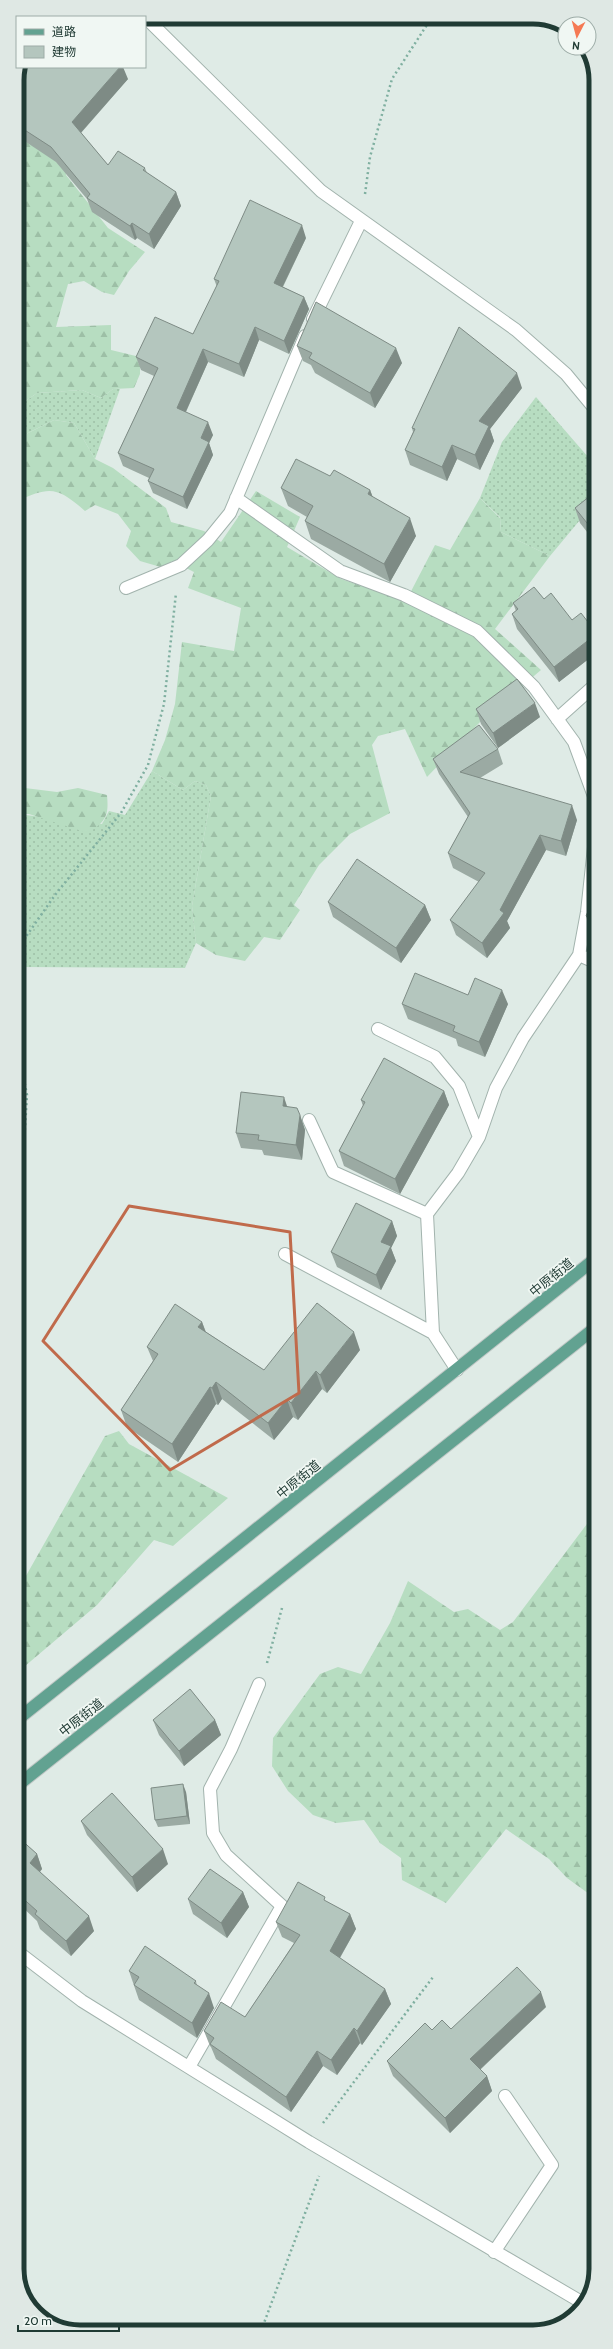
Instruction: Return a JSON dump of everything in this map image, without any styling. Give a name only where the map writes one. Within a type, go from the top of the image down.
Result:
[{"type":"main road","name":"中原街道","points":[[24,1714],[589,1264]]},
{"type":"main road","name":"中原街道","points":[[24,1780],[589,1334]]},
{"type":"street","points":[[152,24],[321,191],[361,221],[516,330],[566,374],[589,402]]},
{"type":"street","points":[[126,588],[180,564],[208,540],[230,513],[310,324],[361,221]]},
{"type":"street","points":[[236,498],[340,571],[404,595],[477,631],[534,687],[574,742],[589,783]]},
{"type":"street","points":[[557,719],[589,690]]},
{"type":"street","points":[[433,1333],[427,1214],[458,1173],[479,1137],[496,1088],[523,1038],[579,955],[589,894]]},
{"type":"street","points":[[579,955],[589,959]]},
{"type":"street","points":[[378,1029],[435,1057],[459,1086],[479,1137]]},
{"type":"street","points":[[309,1120],[333,1172],[427,1214]]},
{"type":"street","points":[[285,1254],[433,1333],[457,1370]]},
{"type":"street","points":[[190,2067],[282,1906],[226,1855],[213,1833],[210,1789],[231,1749],[259,1684]]},
{"type":"street","points":[[24,1957],[82,2001],[328,2154],[579,2301]]},
{"type":"street","points":[[494,2252],[552,2165],[506,2096]]},
{"type":"path","points":[[361,221],[370,157],[392,79],[427,24]]},
{"type":"path","points":[[24,939],[55,895],[121,813],[148,765],[164,704],[170,635],[180,564]]},
{"type":"path","points":[[24,1080],[27,1095],[24,1144]]},
{"type":"path","points":[[259,1684],[282,1608]]},
{"type":"path","points":[[309,2142],[433,1977]]},
{"type":"path","points":[[263,2325],[328,2154]]},
{"type":"highlighted area","points":[[129,1206],[290,1232],[299,1393],[170,1470],[43,1341]]},
{"type":"green space","points":[[24,114],[66,153],[66,175],[108,228],[145,252],[129,271],[114,295],[102,292],[84,281],[68,284],[56,327],[111,325],[111,350],[140,357],[140,374],[134,388],[113,389],[101,398],[82,390],[37,393],[24,402]]},
{"type":"green space","points":[[113,389],[120,389],[95,459],[74,423],[54,420],[24,435],[24,402],[37,393],[82,390],[101,398]]},
{"type":"green space","points":[[536,397],[589,458],[589,509],[550,556],[501,532],[500,517],[480,498],[502,442]]},
{"type":"green space","points":[[54,420],[74,423],[95,459],[113,468],[166,508],[171,522],[204,531],[221,542],[256,491],[300,517],[287,547],[341,579],[406,601],[435,545],[450,550],[480,498],[500,518],[501,532],[550,556],[495,629],[541,670],[481,721],[427,777],[405,729],[378,736],[372,745],[390,813],[350,834],[319,865],[294,905],[300,910],[280,940],[264,937],[245,961],[216,955],[196,943],[192,906],[211,796],[206,785],[195,781],[183,790],[152,771],[165,740],[175,704],[182,642],[234,651],[241,608],[188,588],[194,572],[172,561],[164,568],[140,561],[126,546],[131,531],[118,514],[95,505],[85,511],[67,497],[53,491],[46,491],[24,498],[24,435]]},
{"type":"green space","points":[[152,771],[183,790],[195,781],[206,785],[211,796],[192,906],[196,943],[185,968],[24,967],[24,815],[102,824],[109,811],[125,815]]},
{"type":"green space","points":[[24,788],[57,792],[78,788],[107,795],[107,813],[105,817],[99,825],[88,833],[29,814],[24,814]]},
{"type":"green space","points":[[119,1431],[129,1444],[228,1498],[173,1546],[154,1540],[97,1605],[24,1667],[24,1579],[105,1436]]},
{"type":"green space","points":[[589,1521],[589,1894],[567,1878],[549,1859],[506,1829],[446,1903],[402,1880],[401,1858],[380,1843],[364,1820],[336,1823],[313,1815],[288,1791],[272,1766],[273,1738],[320,1674],[338,1667],[361,1674],[390,1623],[408,1581],[454,1612],[468,1609],[500,1630],[513,1622]]},
{"type":"building","points":[[25,68],[119,68],[72,122],[108,165],[118,151],[145,168],[143,170],[176,192],[149,234],[132,223],[130,226],[87,198],[90,194],[51,147],[24,130]]},
{"type":"building","points":[[250,200],[302,225],[274,283],[304,297],[284,341],[255,327],[239,364],[203,349],[177,408],[208,422],[201,438],[209,442],[183,497],[148,481],[154,469],[118,453],[158,368],[136,357],[155,317],[193,334],[219,281],[214,279]]},
{"type":"building","points":[[316,302],[396,348],[370,393],[309,358],[312,353],[297,346]]},
{"type":"building","points":[[459,327],[517,373],[479,421],[489,426],[475,455],[452,445],[442,467],[405,450],[415,429],[412,428]]},
{"type":"building","points":[[296,459],[330,476],[334,470],[370,490],[368,494],[410,518],[384,564],[305,521],[313,506],[281,488]]},
{"type":"building","points":[[589,497],[589,526],[575,508]]},
{"type":"building","points":[[534,587],[544,599],[551,593],[572,620],[581,613],[589,623],[589,640],[554,667],[512,614],[518,609],[513,603]]},
{"type":"building","points":[[517,679],[535,703],[493,733],[476,709]]},
{"type":"building","points":[[479,725],[498,749],[460,772],[572,805],[561,841],[540,835],[500,910],[504,913],[482,943],[450,920],[485,873],[448,853],[470,813],[433,759]]},
{"type":"building","points":[[357,859],[425,905],[396,948],[328,902]]},
{"type":"building","points":[[589,909],[589,918],[586,916]]},
{"type":"building","points":[[415,973],[468,995],[475,978],[502,990],[479,1042],[453,1031],[455,1026],[402,1004]]},
{"type":"building","points":[[384,1058],[444,1091],[395,1179],[339,1151],[365,1102],[361,1100]]},
{"type":"building","points":[[241,1092],[284,1097],[283,1106],[297,1108],[300,1115],[296,1145],[258,1140],[259,1135],[236,1133]]},
{"type":"building","points":[[356,1203],[392,1221],[381,1242],[391,1246],[376,1275],[331,1252]]},
{"type":"building","points":[[317,1303],[354,1332],[320,1375],[316,1371],[291,1403],[287,1399],[268,1423],[216,1382],[212,1388],[210,1387],[172,1444],[121,1410],[158,1354],[147,1347],[175,1304],[202,1322],[198,1327],[264,1370]]},
{"type":"building","points":[[190,1689],[215,1720],[179,1751],[153,1720]]},
{"type":"building","points":[[183,1784],[187,1816],[155,1820],[151,1788]]},
{"type":"building","points":[[112,1793],[163,1849],[132,1877],[81,1821]]},
{"type":"building","points":[[24,1842],[37,1854],[30,1863],[89,1916],[66,1941],[35,1914],[37,1911],[24,1899]]},
{"type":"building","points":[[210,1869],[243,1892],[221,1923],[188,1899]]},
{"type":"building","points":[[298,1882],[325,1897],[324,1900],[350,1914],[330,1951],[385,1989],[357,2031],[354,2028],[331,2060],[317,2051],[286,2097],[210,2044],[214,2038],[204,2031],[221,2002],[245,2017],[300,1935],[276,1922]]},
{"type":"building","points":[[145,1946],[196,1981],[194,1983],[209,1993],[192,2023],[134,1985],[139,1977],[129,1971]]},
{"type":"building","points":[[517,1967],[541,1992],[470,2059],[487,2076],[445,2118],[387,2061],[425,2023],[432,2030],[442,2020],[451,2029]]}]
